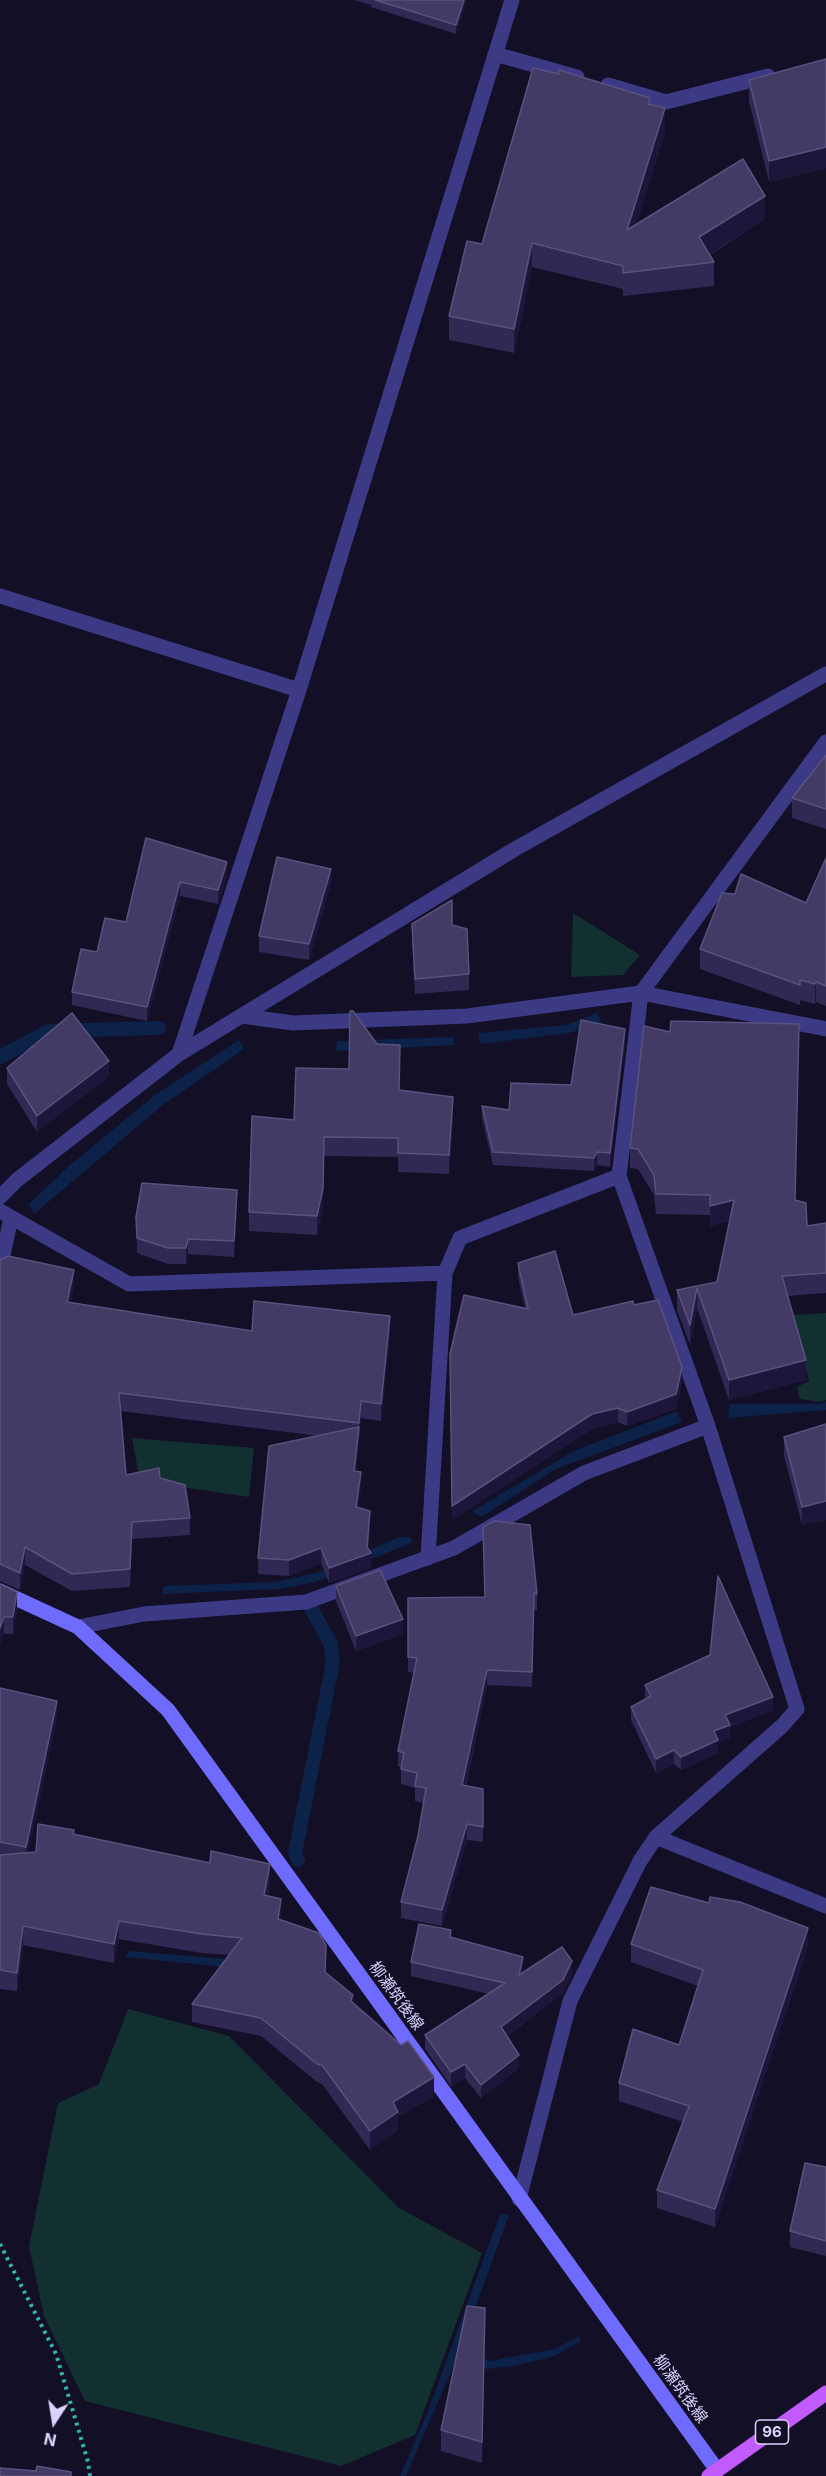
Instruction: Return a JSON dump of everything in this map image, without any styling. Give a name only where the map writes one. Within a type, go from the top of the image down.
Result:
[{"type":"main road","name":"柳瀬筑後線","points":[[0,1591],[78,1627],[168,1710],[716,2474]]},
{"type":"main road","name":"96","points":[[716,2474],[826,2393]]},
{"type":"street","points":[[179,1054],[300,690],[512,0]]},
{"type":"street","points":[[495,54],[666,102],[780,72]]},
{"type":"street","points":[[0,596],[300,690]]},
{"type":"street","points":[[0,1197],[17,1180],[179,1054],[515,849],[826,674]]},
{"type":"street","points":[[519,2199],[570,2001],[640,1861],[656,1837],[782,1726],[797,1710],[708,1426],[619,1176],[641,993],[826,742]]},
{"type":"street","points":[[242,1016],[293,1023],[467,1016],[641,993],[826,1029]]},
{"type":"street","points":[[428,1558],[445,1274],[460,1238],[619,1176]]},
{"type":"street","points":[[0,1268],[6,1214],[129,1284],[445,1274]]},
{"type":"street","points":[[78,1627],[144,1614],[306,1602],[454,1548],[584,1473],[708,1426]]},
{"type":"street","points":[[656,1837],[826,1906]]},
{"type":"path","points":[[0,2244],[56,2354],[88,2462],[90,2476]]},
{"type":"green space","points":[[573,913],[640,955],[623,975],[571,977]]},
{"type":"green space","points":[[826,1313],[826,1400],[820,1402],[800,1399],[797,1387],[809,1381],[793,1315]]},
{"type":"green space","points":[[132,1438],[254,1448],[249,1497],[140,1481]]},
{"type":"green space","points":[[128,2009],[229,2036],[399,2208],[482,2253],[415,2435],[341,2466],[85,2401],[44,2316],[29,2246],[58,2103],[99,2084]]},
{"type":"water","points":[[597,1013],[602,1023],[569,1033],[480,1044],[478,1033],[566,1025]]},
{"type":"water","points":[[453,1037],[454,1045],[335,1051],[338,1041]]},
{"type":"water","points":[[239,1040],[244,1049],[163,1105],[34,1214],[29,1204],[69,1166],[155,1095]]},
{"type":"water","points":[[826,1402],[826,1410],[728,1418],[730,1404],[819,1404]]},
{"type":"water","points":[[677,1411],[682,1422],[556,1469],[481,1517],[472,1511],[574,1451]]},
{"type":"water","points":[[399,1537],[410,1537],[413,1542],[316,1582],[278,1589],[162,1594],[164,1586],[275,1582],[320,1572]]},
{"type":"water","points":[[129,1951],[254,1961],[234,1968],[125,1957]]},
{"type":"water","points":[[500,2214],[509,2215],[459,2352],[490,2361],[555,2349],[579,2336],[581,2341],[552,2357],[513,2366],[487,2369],[455,2362],[406,2476],[400,2476],[428,2411]]},
{"type":"building","points":[[375,0],[464,0],[456,25]]},
{"type":"building","points":[[826,59],[826,147],[769,161],[749,80]]},
{"type":"building","points":[[533,68],[559,74],[559,70],[650,98],[648,104],[665,108],[627,230],[743,159],[765,196],[699,237],[714,262],[623,273],[623,266],[532,243],[514,329],[449,316],[467,241],[482,244]]},
{"type":"building","points":[[826,755],[826,809],[792,798]]},
{"type":"building","points":[[146,838],[227,862],[218,890],[180,882],[147,1007],[72,992],[81,949],[97,952],[105,918],[126,922]]},
{"type":"building","points":[[277,857],[331,869],[309,944],[259,936]]},
{"type":"building","points":[[826,858],[826,986],[800,980],[800,985],[700,949],[722,893],[735,894],[741,874],[806,903]]},
{"type":"building","points":[[452,900],[452,925],[467,929],[469,974],[415,979],[412,924]]},
{"type":"building","points":[[350,1011],[353,1011],[377,1044],[400,1045],[399,1090],[453,1097],[449,1155],[398,1153],[398,1138],[324,1137],[323,1188],[317,1216],[249,1212],[252,1116],[294,1120],[296,1068],[349,1069]]},
{"type":"building","points":[[72,1013],[109,1061],[37,1116],[7,1068]]},
{"type":"building","points":[[581,1020],[625,1029],[610,1153],[597,1152],[594,1158],[493,1152],[482,1106],[509,1110],[511,1083],[571,1085]]},
{"type":"building","points":[[671,1021],[799,1024],[795,1200],[806,1203],[807,1226],[826,1223],[826,1273],[782,1276],[806,1360],[729,1380],[697,1288],[690,1325],[677,1290],[717,1282],[734,1200],[710,1206],[710,1195],[656,1194],[654,1175],[638,1149],[630,1148],[644,1026],[670,1032]]},
{"type":"building","points":[[142,1183],[237,1190],[234,1241],[188,1239],[186,1248],[168,1248],[137,1238],[136,1217]]},
{"type":"building","points":[[555,1251],[573,1315],[633,1301],[634,1305],[658,1300],[682,1367],[676,1394],[627,1412],[618,1408],[592,1414],[452,1506],[450,1354],[464,1295],[528,1309],[518,1263]]},
{"type":"building","points":[[8,1256],[74,1270],[67,1302],[252,1331],[254,1301],[390,1316],[381,1404],[361,1401],[359,1423],[119,1393],[126,1475],[159,1468],[160,1478],[185,1485],[190,1518],[132,1522],[130,1569],[72,1574],[25,1547],[20,1573],[0,1564],[0,1260]]},
{"type":"building","points":[[826,1424],[826,1501],[802,1507],[784,1437]]},
{"type":"building","points":[[359,1427],[354,1471],[361,1472],[356,1507],[370,1511],[367,1547],[371,1553],[329,1568],[321,1548],[289,1560],[258,1558],[269,1446]]},
{"type":"building","points":[[494,1521],[530,1525],[537,1594],[534,1593],[532,1672],[487,1670],[462,1785],[483,1789],[483,1827],[467,1824],[442,1910],[401,1902],[418,1836],[426,1788],[415,1786],[417,1773],[401,1769],[404,1753],[398,1751],[417,1658],[408,1657],[408,1598],[485,1597],[483,1527]]},
{"type":"building","points":[[380,1570],[403,1619],[356,1636],[336,1586]]},
{"type":"building","points":[[718,1576],[773,1697],[725,1715],[730,1725],[714,1731],[718,1740],[681,1757],[674,1750],[656,1759],[631,1707],[651,1696],[645,1685],[710,1655]]},
{"type":"building","points":[[0,1584],[17,1592],[13,1617],[4,1617],[0,1628]]},
{"type":"building","points":[[0,1688],[57,1701],[26,1847],[0,1842]]},
{"type":"building","points":[[38,1824],[74,1830],[73,1834],[210,1863],[211,1851],[270,1864],[264,1895],[281,1899],[278,1919],[319,1933],[326,1945],[325,1972],[353,1995],[351,2001],[401,2045],[408,2041],[434,2077],[393,2102],[398,2112],[370,2131],[322,2065],[317,2064],[261,2018],[192,2004],[242,1938],[119,1921],[114,1944],[23,1926],[17,1973],[0,1970],[0,1855],[36,1852]]},
{"type":"building","points":[[651,1887],[709,1903],[710,1897],[740,1902],[808,1928],[715,2209],[657,2190],[689,2106],[619,2083],[633,2029],[679,2045],[703,1970],[631,1944]]},
{"type":"building","points":[[419,1924],[451,1930],[450,1937],[523,1957],[519,1975],[562,1947],[572,1961],[563,1980],[501,2027],[519,2055],[481,2085],[465,2064],[451,2072],[425,2035],[505,1983],[411,1962]]},
{"type":"building","points":[[805,2163],[826,2167],[826,2241],[790,2231]]},
{"type":"building","points":[[467,2306],[485,2308],[482,2442],[441,2430]]},
{"type":"building","points":[[37,2466],[71,2472],[71,2476],[0,2476],[0,2468],[36,2471]]},
{"type":"waterway","points":[[0,1057],[49,1031],[159,1028]]},
{"type":"waterway","points":[[298,1860],[295,1853],[333,1662],[330,1642],[312,1610]]}]
